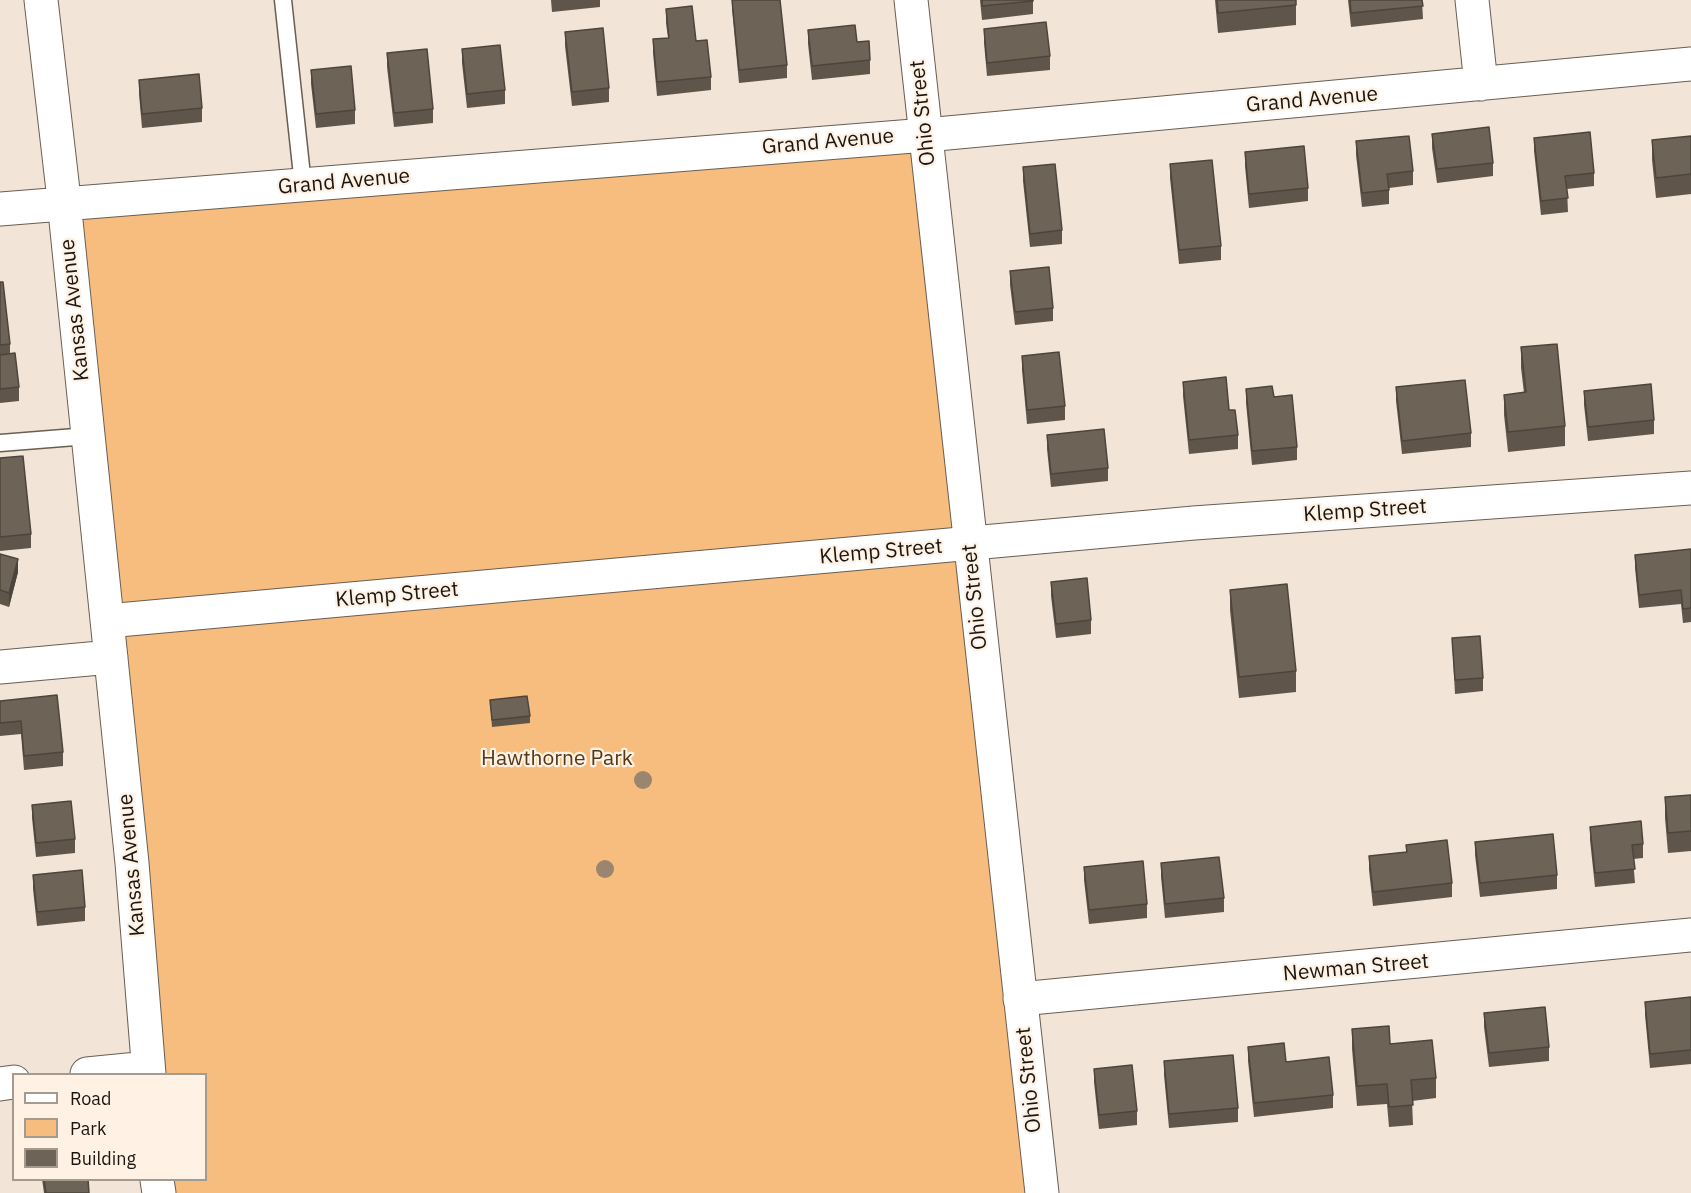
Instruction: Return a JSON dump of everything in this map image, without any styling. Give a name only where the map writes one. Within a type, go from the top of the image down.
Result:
[{"type":"street","name":"Kansas Avenue","points":[[41,0],[132,862],[148,1071]]},
{"type":"street","name":"Ohio Street","points":[[911,0],[1042,1193]]},
{"type":"street","points":[[1472,0],[1481,84]]},
{"type":"street","name":"Grand Avenue","points":[[0,209],[926,135],[1691,64]]},
{"type":"street","name":"Klemp Street","points":[[107,621],[1194,523],[1691,488]]},
{"type":"street","points":[[0,667],[111,657]]},
{"type":"street","name":"Newman Street","points":[[1020,999],[1691,935]]},
{"type":"street","points":[[107,1073],[148,1071]]},
{"type":"lane","points":[[283,0],[303,185]]},
{"type":"lane","points":[[0,443],[88,436]]},
{"type":"green space","name":"Hawthorne Park","points":[[926,135],[1042,1193],[159,1193],[157,1181],[207,1181],[207,1073],[149,1073],[64,204]]},
{"type":"building","points":[[732,0],[780,0],[787,65],[739,70]]},
{"type":"building","points":[[982,0],[1033,0],[1033,1],[982,6]]},
{"type":"building","points":[[1217,0],[1296,0],[1296,5],[1218,13]]},
{"type":"building","points":[[1350,0],[1422,0],[1423,6],[1351,13]]},
{"type":"building","points":[[692,6],[696,41],[707,40],[711,77],[657,82],[653,39],[669,38],[666,9]]},
{"type":"building","points":[[1046,22],[1050,56],[987,63],[984,29]]},
{"type":"building","points":[[855,25],[857,42],[869,41],[870,60],[812,66],[808,30]]},
{"type":"building","points":[[603,28],[609,88],[572,92],[565,32]]},
{"type":"building","points":[[500,45],[505,90],[467,94],[462,49]]},
{"type":"building","points":[[427,49],[433,109],[394,113],[387,53]]},
{"type":"building","points":[[351,66],[355,110],[316,114],[311,70]]},
{"type":"building","points":[[199,74],[202,108],[142,114],[139,80]]},
{"type":"building","points":[[1489,127],[1493,163],[1437,169],[1432,134]]},
{"type":"building","points":[[1590,132],[1594,173],[1565,176],[1568,198],[1541,201],[1534,138]]},
{"type":"building","points":[[1409,136],[1413,171],[1387,174],[1389,190],[1362,193],[1356,141]]},
{"type":"building","points":[[1691,136],[1691,174],[1656,178],[1652,140]]},
{"type":"building","points":[[1304,146],[1308,188],[1249,194],[1245,152]]},
{"type":"building","points":[[1212,160],[1221,246],[1179,250],[1170,164]]},
{"type":"building","points":[[1055,164],[1062,230],[1030,234],[1023,167]]},
{"type":"building","points":[[1049,267],[1053,308],[1015,312],[1010,271]]},
{"type":"building","points":[[0,282],[3,282],[10,344],[0,345]]},
{"type":"building","points":[[1557,344],[1565,426],[1508,432],[1504,395],[1526,392],[1521,347]]},
{"type":"building","points":[[1059,352],[1065,406],[1027,410],[1022,356]]},
{"type":"building","points":[[15,353],[19,387],[0,389],[0,355]]},
{"type":"building","points":[[1226,377],[1229,410],[1235,410],[1238,435],[1189,440],[1183,382]]},
{"type":"building","points":[[1465,380],[1471,433],[1402,441],[1396,387]]},
{"type":"building","points":[[1651,384],[1654,420],[1588,427],[1584,391]]},
{"type":"building","points":[[1272,386],[1274,397],[1292,395],[1297,447],[1252,451],[1246,389]]},
{"type":"building","points":[[1104,429],[1108,468],[1051,474],[1047,435]]},
{"type":"building","points":[[23,456],[31,534],[0,537],[0,458]]},
{"type":"building","points":[[1691,549],[1691,608],[1683,609],[1681,590],[1639,595],[1635,555]]},
{"type":"building","points":[[0,554],[18,559],[9,593],[0,590]]},
{"type":"building","points":[[1087,578],[1091,620],[1056,624],[1051,582]]},
{"type":"building","points":[[1287,584],[1296,671],[1239,677],[1230,590]]},
{"type":"building","points":[[1480,636],[1483,678],[1455,680],[1452,638]]},
{"type":"building","points":[[57,695],[63,752],[24,756],[21,721],[0,723],[0,701]]},
{"type":"building","points":[[527,696],[530,716],[492,720],[490,700]]},
{"type":"building","points":[[1691,795],[1691,831],[1668,833],[1665,797]]},
{"type":"building","points":[[71,801],[75,839],[36,843],[32,805]]},
{"type":"building","points":[[1641,821],[1643,844],[1632,845],[1635,869],[1595,873],[1590,827]]},
{"type":"building","points":[[1553,834],[1557,875],[1480,883],[1475,842]]},
{"type":"building","points":[[1447,840],[1452,883],[1373,892],[1369,856],[1407,852],[1406,845]]},
{"type":"building","points":[[1219,857],[1224,898],[1165,904],[1161,863]]},
{"type":"building","points":[[1143,861],[1147,904],[1089,910],[1084,867]]},
{"type":"building","points":[[82,870],[85,907],[37,912],[33,875]]},
{"type":"building","points":[[1691,997],[1691,1050],[1650,1054],[1645,1002]]},
{"type":"building","points":[[1545,1007],[1549,1047],[1489,1053],[1484,1013]]},
{"type":"building","points":[[1389,1026],[1390,1044],[1432,1040],[1436,1078],[1411,1080],[1413,1105],[1389,1107],[1387,1084],[1357,1086],[1352,1029]]},
{"type":"building","points":[[1284,1043],[1286,1062],[1329,1057],[1333,1095],[1254,1103],[1248,1047]]},
{"type":"building","points":[[1233,1055],[1238,1108],[1169,1114],[1164,1061]]},
{"type":"building","points":[[1132,1065],[1137,1111],[1099,1115],[1094,1069]]},
{"type":"building","points":[[44,1181],[88,1181],[89,1193],[46,1193]]}]
